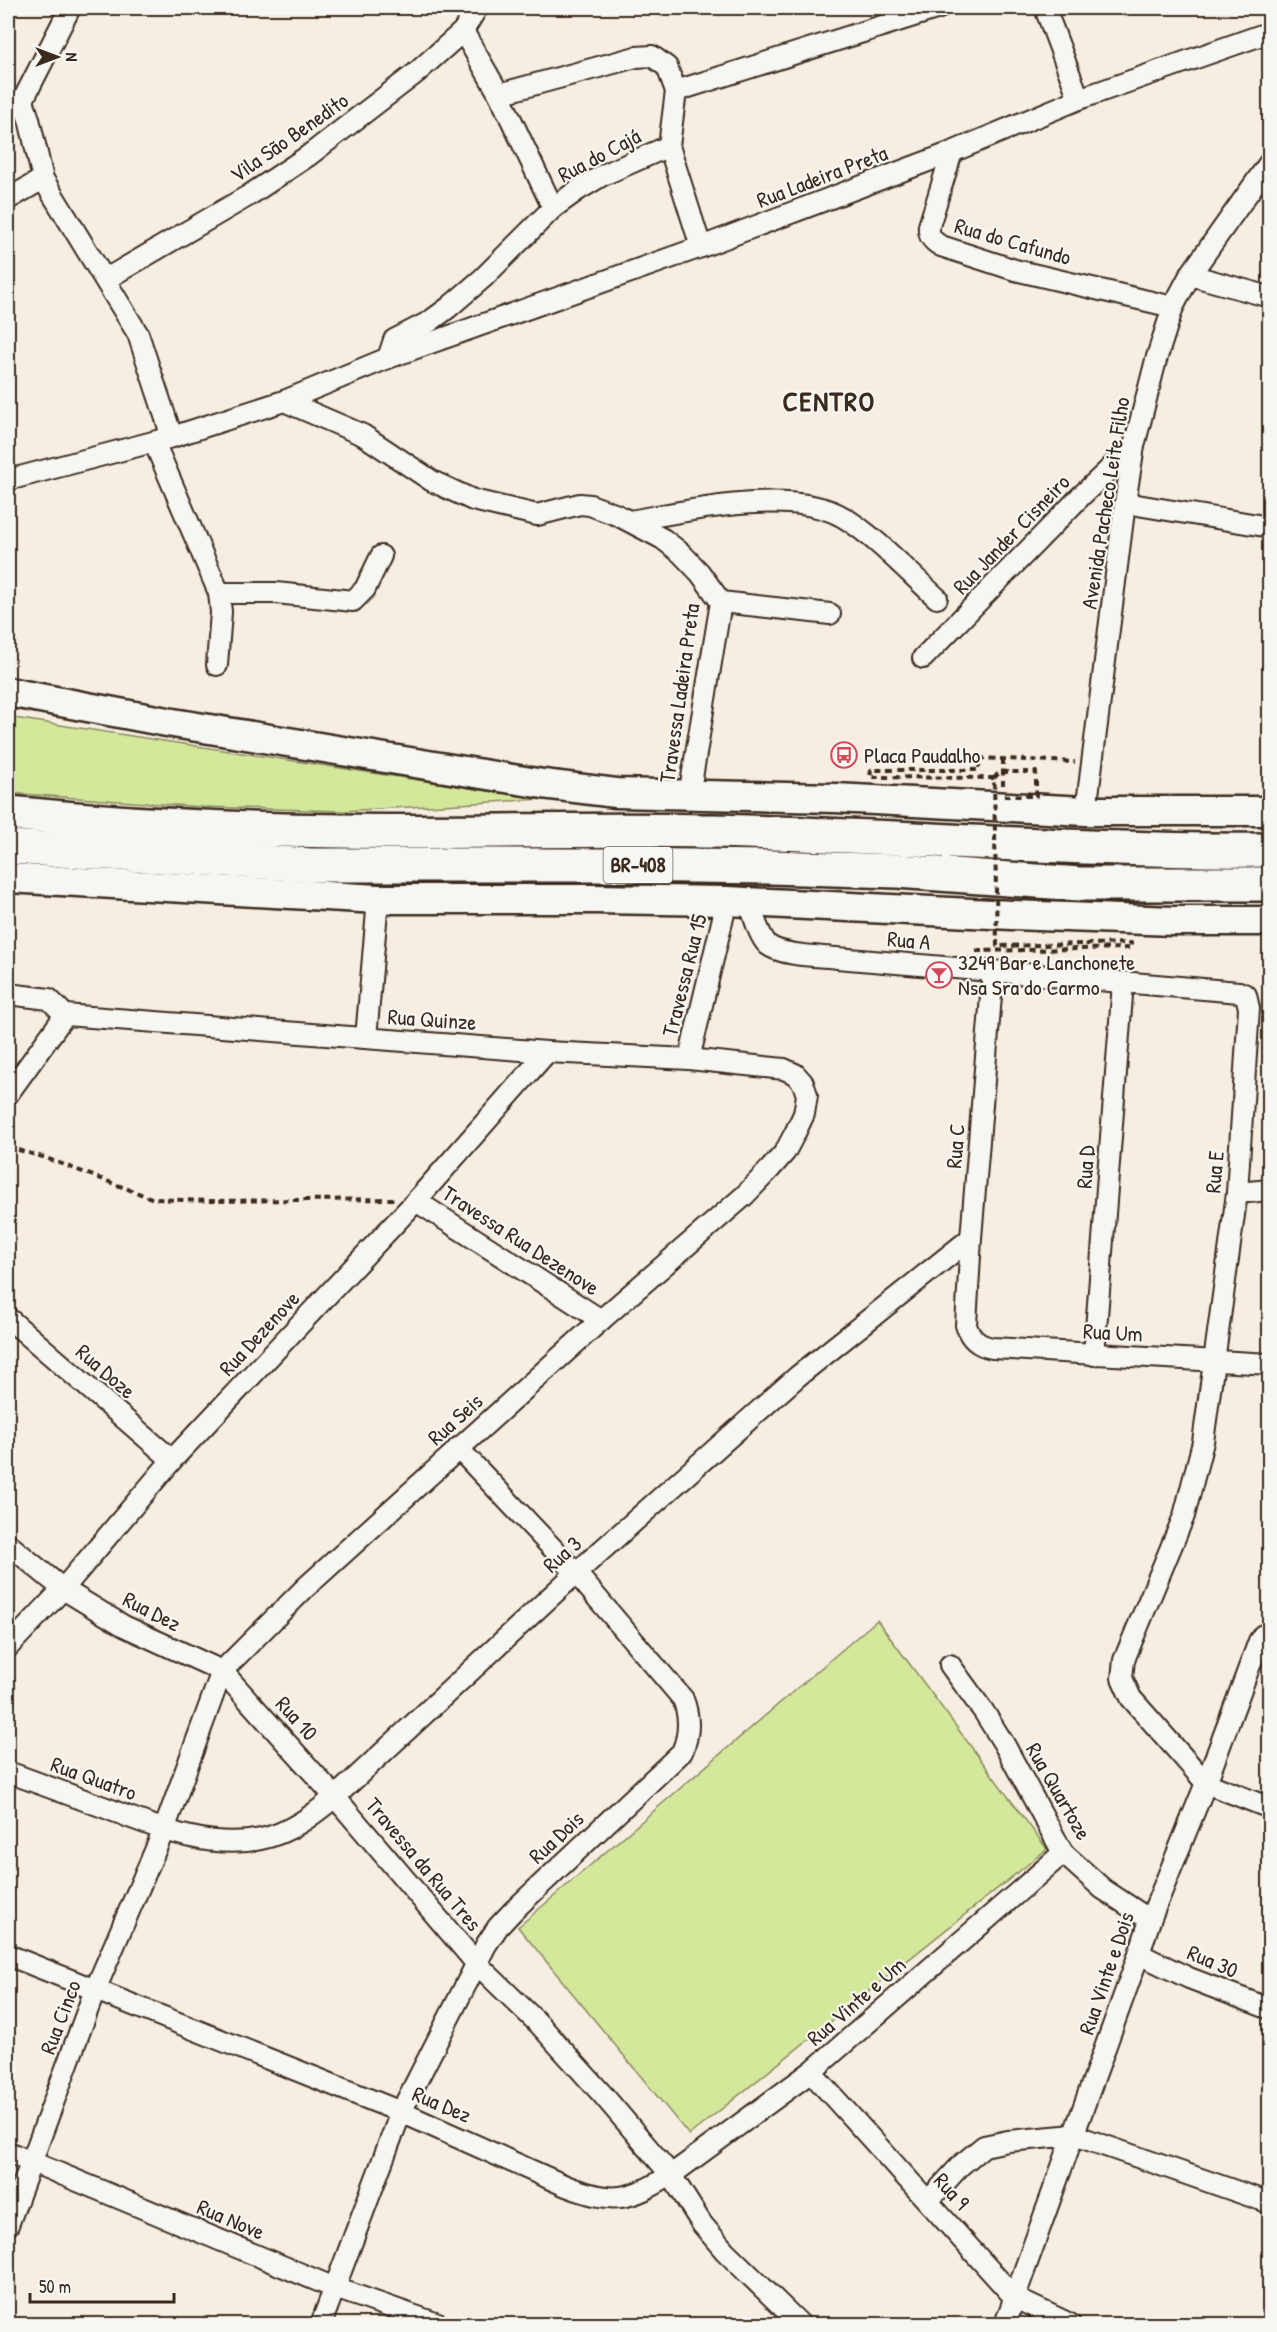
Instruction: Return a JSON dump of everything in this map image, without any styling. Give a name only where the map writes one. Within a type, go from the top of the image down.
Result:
[{"type":"highway","name":"BR-408","points":[[8,813],[255,829],[712,831],[1063,846],[1269,850]]},
{"type":"highway","name":"BR-408","points":[[8,847],[312,866],[770,867],[897,871],[1080,884],[1269,884]]},
{"type":"main road","points":[[8,692],[167,722],[543,784],[616,793],[834,798],[1086,811],[1269,811]]},
{"type":"main road","points":[[8,878],[378,899],[738,902],[1023,916],[1174,921],[1269,921]]},
{"type":"street","points":[[70,8],[24,98],[24,104],[30,119],[44,179],[138,334],[163,439],[219,593],[221,612],[217,665]]},
{"type":"street","name":"Vila São Benedito","points":[[106,279],[248,196],[308,156],[381,102],[463,31],[477,8]]},
{"type":"street","points":[[676,91],[939,8]]},
{"type":"street","points":[[1045,8],[1079,99]]},
{"type":"street","points":[[388,358],[394,340],[429,322],[448,308],[483,278],[554,208],[499,94],[463,31]]},
{"type":"street","name":"Rua Ladeira Preta","points":[[284,401],[388,358],[701,247],[952,152],[1079,99],[1269,32]]},
{"type":"street","points":[[499,94],[636,57],[652,56],[663,62],[676,91],[669,146],[701,247]]},
{"type":"street","name":"Rua do Cajá","points":[[554,208],[603,175],[669,146]]},
{"type":"street","name":"Rua do Cafundo","points":[[952,152],[929,226],[928,232],[934,242],[1015,270],[1173,307]]},
{"type":"street","name":"Avenida Pacheco Leite Filho","points":[[1086,811],[1125,503],[1134,446],[1156,360],[1173,307],[1190,274],[1269,162]]},
{"type":"street","points":[[8,200],[44,179]]},
{"type":"street","points":[[1190,274],[1269,297]]},
{"type":"street","points":[[8,480],[163,439],[284,401]]},
{"type":"street","name":"Travessa Ladeira Preta","points":[[284,401],[363,435],[432,481],[473,500],[537,515],[573,505],[590,505],[630,521],[663,539],[681,553],[700,573],[721,602],[689,796]]},
{"type":"street","name":"Rua Jander Cisneiro","points":[[923,658],[1081,496],[1134,446]]},
{"type":"street","points":[[1125,503],[1269,527]]},
{"type":"street","points":[[630,521],[716,506],[786,504],[823,508],[841,515],[858,527],[937,598]]},
{"type":"street","points":[[219,593],[276,593],[352,601],[365,589],[381,556]]},
{"type":"street","points":[[721,602],[830,614]]},
{"type":"street","points":[[366,1038],[378,899]]},
{"type":"street","name":"Rua A","points":[[738,902],[769,945],[786,952],[1239,992]]},
{"type":"street","name":"Travessa Rua 15","points":[[689,1059],[738,902]]},
{"type":"street","name":"Rua C","points":[[966,1325],[993,972]]},
{"type":"street","name":"Rua D","points":[[1094,1355],[1123,983]]},
{"type":"street","name":"Rua E","points":[[1206,1783],[1131,1698],[1122,1678],[1124,1659],[1167,1560],[1195,1480],[1203,1442],[1237,1193],[1249,1008],[1246,995],[1239,992]]},
{"type":"street","points":[[8,994],[49,999],[65,1015],[8,1094]]},
{"type":"street","name":"Rua Quinze","points":[[65,1015],[547,1052],[689,1059],[784,1069],[795,1074]]},
{"type":"street","name":"Rua Dezenove","points":[[8,1647],[63,1588],[172,1460],[416,1201],[547,1052]]},
{"type":"street","name":"Rua Seis","points":[[164,1830],[222,1671],[304,1588],[600,1320],[744,1196],[785,1152],[804,1114],[807,1095],[803,1083],[795,1074]]},
{"type":"street","points":[[1237,1193],[1269,1190]]},
{"type":"street","name":"Travessa Rua Dezenove","points":[[416,1201],[600,1320]]},
{"type":"street","name":"Rua 3","points":[[164,1830],[216,1842],[237,1842],[262,1839],[304,1821],[335,1797],[576,1573],[798,1376],[971,1238]]},
{"type":"street","name":"Rua Doze","points":[[8,1318],[172,1460]]},
{"type":"street","name":"Rua Um","points":[[966,1325],[973,1339],[985,1347],[1269,1364]]},
{"type":"street","name":"Rua Dois","points":[[321,2325],[401,2112],[476,1963],[498,1927],[682,1752],[686,1742],[688,1719],[682,1699],[576,1573],[458,1448]]},
{"type":"street","name":"Rua Dez","points":[[8,1544],[63,1588],[124,1626],[222,1671]]},
{"type":"street","name":"Rua Vinte e Dois","points":[[1005,2325],[1150,1920],[1264,1637]]},
{"type":"street","name":"Rua Quartoze","points":[[950,1665],[1004,1744],[1063,1852],[1103,1889],[1150,1920]]},
{"type":"street","name":"Rua 10","points":[[222,1671],[335,1797]]},
{"type":"street","name":"Rua Quatro","points":[[8,1772],[164,1830]]},
{"type":"street","points":[[1206,1783],[1269,1808]]},
{"type":"street","name":"Travessa da Rua Tres","points":[[335,1797],[476,1963],[540,2025],[671,2175]]},
{"type":"street","name":"Rua Cinco","points":[[8,2224],[95,1990],[164,1830]]},
{"type":"street","name":"Rua Vinte e Um","points":[[671,2175],[811,2072],[1063,1852]]},
{"type":"street","name":"Rua 30","points":[[1139,1954],[1189,1978],[1269,2009]]},
{"type":"street","name":"Rua Dez","points":[[8,1955],[401,2112],[588,2194],[616,2199],[633,2196],[671,2175]]},
{"type":"street","name":"Rua 9","points":[[811,2072],[1015,2298],[1070,2325]]},
{"type":"street","points":[[928,2201],[961,2165],[984,2146],[1008,2141],[1074,2135],[1269,2203]]},
{"type":"street","name":"Rua Nove","points":[[8,2152],[335,2288],[438,2325]]},
{"type":"street","points":[[671,2175],[710,2233],[800,2325]]},
{"type":"path","points":[[994,778],[870,777],[871,770],[980,770],[980,758],[1092,763]]},
{"type":"path","points":[[976,951],[1131,948],[1131,943],[997,946],[994,778],[999,772],[1036,772],[1036,796],[1003,796],[1003,759]]},
{"type":"path","points":[[8,1147],[46,1158],[154,1199],[209,1201],[390,1199],[416,1201]]},
{"type":"green space","points":[[8,717],[542,799],[343,811],[202,807],[8,793]]},
{"type":"green space","points":[[877,1620],[1047,1849],[689,2135],[518,1927]]},
{"type":"place","name":"Placa Paudalho","points":[[844,755]]},
{"type":"place","name":"3249 Bar e Lanchonete Nsa Sra do Carmo","points":[[939,975]]},
{"type":"district","name":"CENTRO","points":[[829,401]]}]
